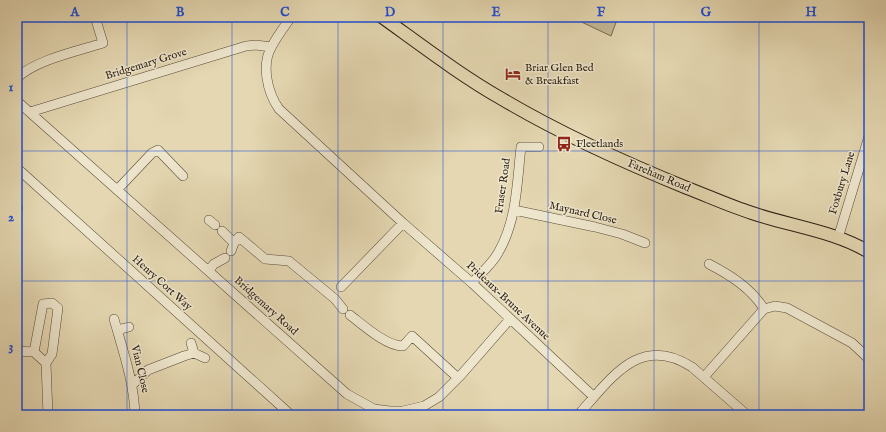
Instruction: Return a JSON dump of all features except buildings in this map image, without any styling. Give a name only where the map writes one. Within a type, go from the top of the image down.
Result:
[{"type":"main road","name":"Fareham Road","points":[[382,17],[501,99],[591,146],[685,187],[752,213],[838,238],[869,252]]},
{"type":"street","points":[[17,78],[34,65],[103,43],[95,17]]},
{"type":"street","points":[[271,47],[292,17]]},
{"type":"street","name":"Bridgemary Grove","points":[[30,112],[246,46],[256,45],[271,47]]},
{"type":"street","name":"Prideaux-Brune Avenue","points":[[271,47],[267,60],[268,83],[271,95],[279,109],[403,223],[472,283],[594,398]]},
{"type":"street","name":"Bridgemary Road","points":[[17,101],[209,270],[346,394],[374,408],[403,413],[424,406],[439,398],[510,319]]},
{"type":"street","name":"Foxbury Lane","points":[[838,238],[869,136]]},
{"type":"street","name":"Fraser Road","points":[[472,283],[498,253],[514,210],[521,147],[539,147]]},
{"type":"street","points":[[117,190],[152,153],[158,150],[183,176]]},
{"type":"street","name":"Henry Cort Way","points":[[17,168],[291,415]]},
{"type":"street","name":"Maynard Close","points":[[514,210],[602,228],[645,243]]},
{"type":"street","points":[[341,287],[403,223]]},
{"type":"street","points":[[216,226],[230,250]]},
{"type":"street","points":[[209,270],[230,250],[239,237],[265,259],[289,261],[335,299],[346,312],[367,329],[396,346],[403,346],[412,336],[458,378]]},
{"type":"street","points":[[709,264],[728,273],[758,299],[764,309]]},
{"type":"street","points":[[34,352],[43,304],[52,303],[58,308],[52,354],[46,363],[48,415]]},
{"type":"street","points":[[704,377],[764,309],[775,306],[787,308],[852,343],[869,359]]},
{"type":"street","name":"Vian Close","points":[[114,319],[135,397],[135,415]]},
{"type":"street","points":[[117,330],[130,327]]},
{"type":"street","points":[[191,343],[194,353]]},
{"type":"street","points":[[17,351],[34,352],[46,363]]},
{"type":"street","points":[[132,385],[148,370],[184,356],[194,353],[205,358]]},
{"type":"street","points":[[580,415],[622,368],[634,360],[659,355],[670,356],[683,361],[704,377],[747,415]]},
{"type":"shaded area","points":[[571,17],[618,17],[611,36]]},
{"type":"place","name":"Briar Glen Bed & Breakfast","points":[[513,74]]},
{"type":"place","name":"Fleetlands","points":[[564,144]]}]
